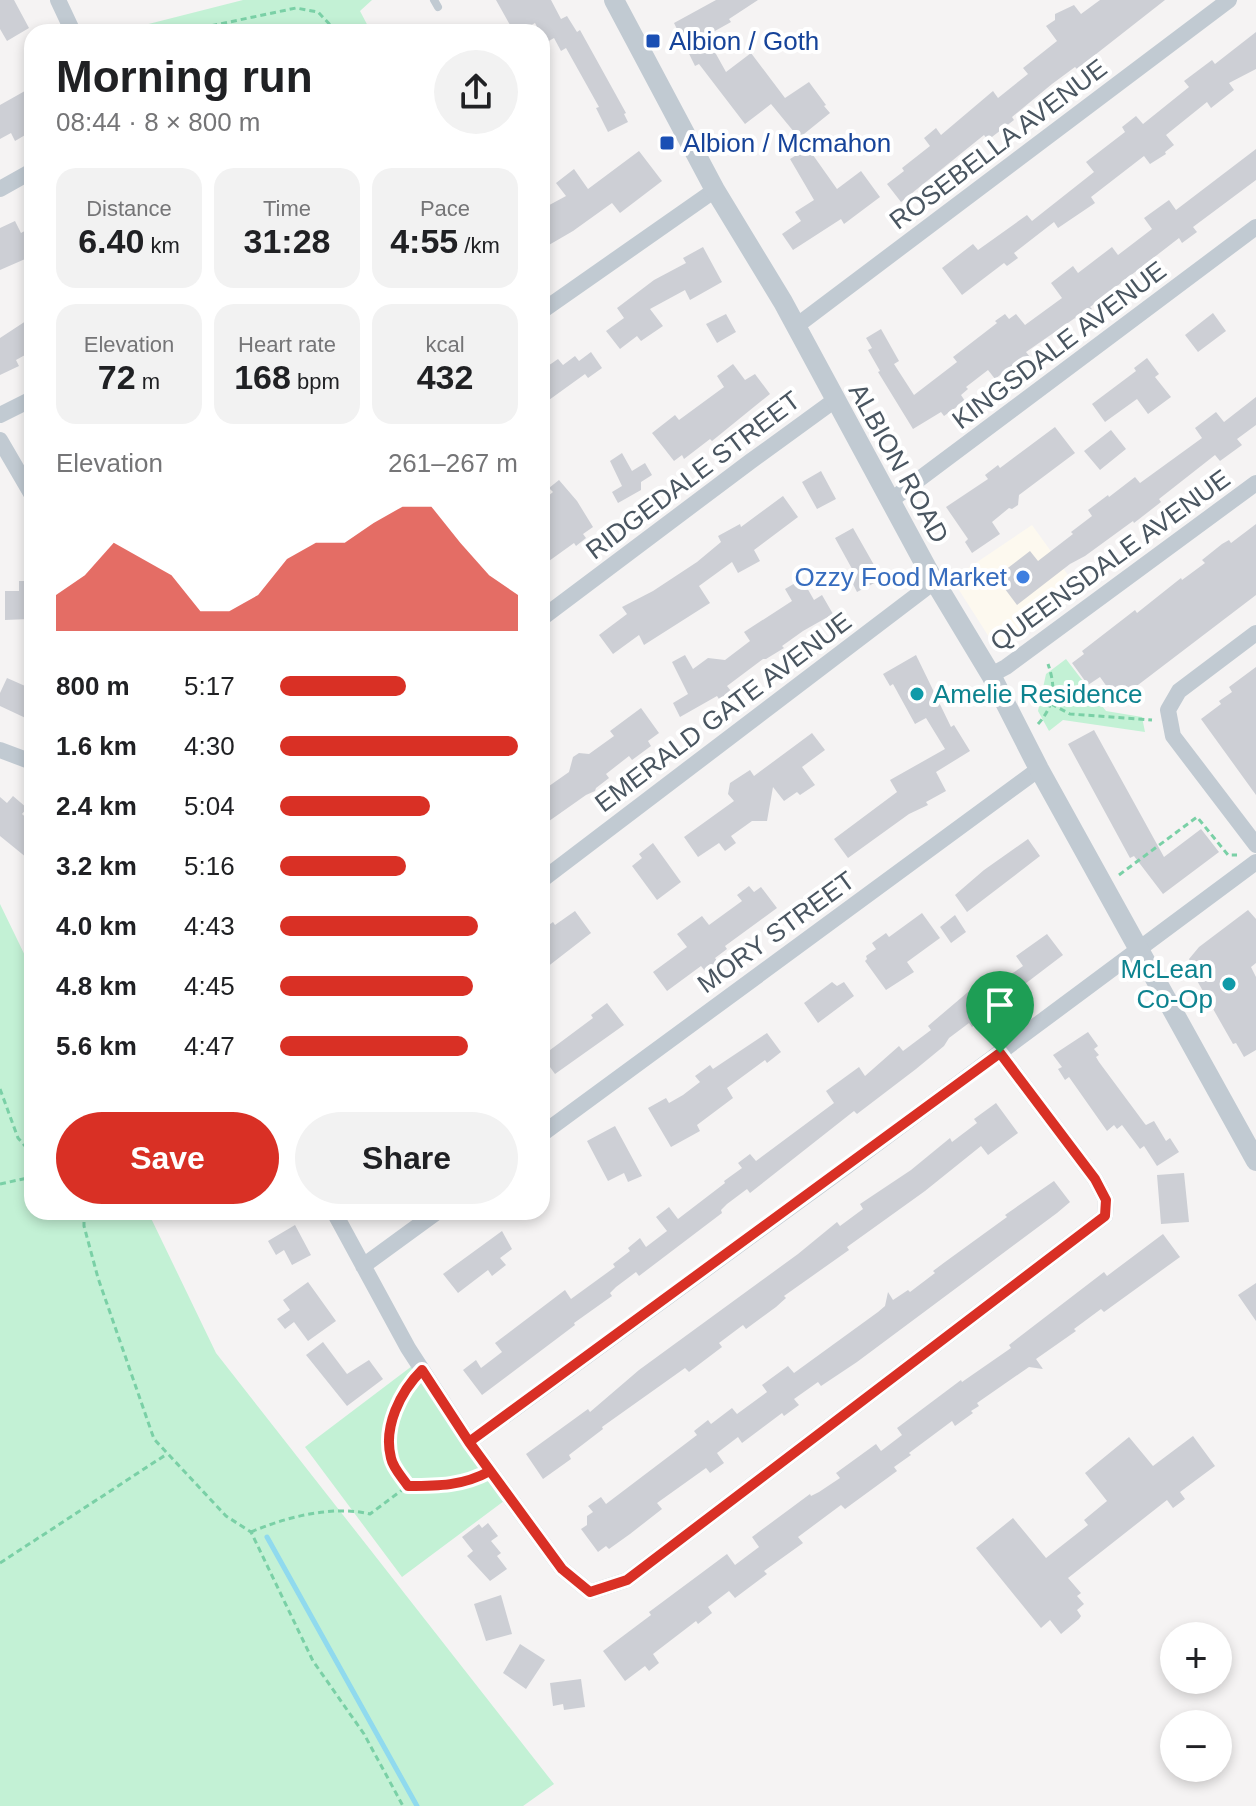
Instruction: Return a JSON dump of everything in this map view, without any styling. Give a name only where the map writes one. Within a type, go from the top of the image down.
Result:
[{"type":"street","points":[[58,0],[69,24]]},
{"type":"street","name":"ROSEBELLA AVENUE","points":[[795,327],[1229,0]]},
{"type":"street","name":"ALBION ROAD","points":[[621,3],[715,190],[795,327],[934,582],[991,675],[1039,769],[1256,1161]]},
{"type":"street","points":[[0,189],[24,176]]},
{"type":"street","points":[[550,305],[715,190]]},
{"type":"street","name":"KINGSDALE AVENUE","points":[[890,501],[1256,227]]},
{"type":"street","name":"RIDGEDALE STREET","points":[[550,612],[835,400]]},
{"type":"street","points":[[0,415],[24,403]]},
{"type":"street","points":[[0,440],[24,481]]},
{"type":"street","name":"QUEENSDALE AVENUE","points":[[991,675],[1256,483]]},
{"type":"street","name":"EMERALD GATE AVENUE","points":[[550,874],[934,582]]},
{"type":"street","points":[[1256,633],[1179,691],[1168,710],[1173,736],[1256,845]]},
{"type":"street","points":[[0,750],[24,759]]},
{"type":"street","name":"MORY STREET","points":[[550,1128],[1039,769]]},
{"type":"street","points":[[469,1442],[1256,862]]},
{"type":"street","points":[[338,1220],[422,1370],[469,1442],[562,1569],[590,1592],[627,1580],[1105,1216],[1106,1200],[1095,1179],[1000,1053]]},
{"type":"street","points":[[363,1266],[426,1220]]},
{"type":"path","points":[[220,24],[296,8],[318,12],[329,24]]},
{"type":"path","points":[[1035,727],[1046,716],[1051,704],[1054,682],[1048,664]]},
{"type":"path","points":[[1051,704],[1070,714],[1099,718],[1169,720]]},
{"type":"path","points":[[1119,875],[1197,817],[1228,855],[1237,855]]},
{"type":"path","points":[[0,1089],[18,1138],[24,1145]]},
{"type":"path","points":[[0,1184],[24,1179]]},
{"type":"path","points":[[84,1220],[98,1278],[154,1439],[226,1516],[251,1532],[313,1661],[364,1734],[403,1806]]},
{"type":"path","points":[[408,1486],[391,1461],[391,1426],[407,1388],[422,1370]]},
{"type":"path","points":[[0,1563],[167,1454]]},
{"type":"path","points":[[251,1532],[272,1523],[348,1509],[370,1514],[408,1486],[467,1483],[490,1471]]},
{"type":"shaded area","points":[[1032,525],[1078,589],[996,648],[952,579]]},
{"type":"green space","points":[[243,0],[372,0],[360,11],[367,24],[148,24]]},
{"type":"green space","points":[[1066,659],[1106,711],[1142,717],[1145,732],[1063,720],[1049,731],[1038,711],[1046,674]]},
{"type":"green space","points":[[0,904],[24,954],[24,1220],[152,1220],[216,1353],[554,1784],[523,1806],[0,1806]]},
{"type":"green space","points":[[416,1363],[508,1498],[402,1577],[305,1447]]},
{"type":"building","points":[[0,0],[14,0],[27,24],[24,24],[24,31],[7,41],[0,29]]},
{"type":"building","points":[[496,0],[551,0],[561,19],[567,16],[577,32],[580,30],[628,122],[608,132],[596,108],[599,107],[566,48],[561,51],[554,38],[550,40],[550,24],[510,24]]},
{"type":"building","points":[[716,0],[758,0],[729,19],[731,22],[706,36],[726,72],[751,53],[785,98],[809,82],[826,105],[830,113],[799,138],[771,104],[745,124],[699,64],[695,66],[674,23]]},
{"type":"building","points":[[1100,0],[1165,0],[1077,69],[1075,67],[1052,84],[988,140],[984,135],[901,202],[887,184],[930,146],[924,138],[936,128],[941,135],[993,91],[998,98],[1028,74],[1023,68],[1057,41],[1046,26],[1055,20],[1055,14],[1074,5],[1081,14]]},
{"type":"building","points":[[1256,32],[1256,69],[1229,83],[1234,90],[1211,108],[1207,102],[1166,135],[1174,145],[1166,154],[1150,164],[1144,156],[1091,197],[1095,203],[1058,228],[1054,222],[1014,253],[1018,258],[1007,266],[1004,263],[962,295],[942,268],[973,244],[978,250],[1027,215],[1032,221],[1094,172],[1086,162],[1125,132],[1122,127],[1136,116],[1143,124],[1189,87],[1184,81],[1212,60],[1215,64]]},
{"type":"building","points":[[24,92],[24,136],[15,141],[11,133],[0,139],[0,105]]},
{"type":"building","points":[[808,148],[837,189],[861,171],[880,197],[844,224],[841,219],[793,250],[782,234],[801,221],[795,212],[814,200],[790,159]]},
{"type":"building","points":[[1256,149],[1256,180],[1193,227],[1197,232],[1182,243],[1179,238],[1090,307],[1092,309],[1078,321],[1075,318],[1026,352],[1030,357],[1015,368],[1013,365],[995,379],[988,370],[966,387],[968,389],[961,395],[965,401],[944,416],[941,412],[913,429],[878,372],[866,338],[881,329],[899,361],[894,364],[914,395],[957,362],[953,357],[997,323],[995,321],[1005,314],[1009,319],[1016,314],[1025,325],[1062,298],[1051,283],[1073,266],[1078,273],[1112,247],[1118,255],[1152,229],[1144,218],[1169,200],[1176,210]]},
{"type":"building","points":[[639,151],[662,181],[620,213],[612,203],[550,244],[550,205],[566,196],[556,183],[574,169],[588,189]]},
{"type":"building","points":[[15,221],[21,233],[24,231],[24,260],[0,270],[0,228]]},
{"type":"building","points":[[703,247],[722,282],[690,300],[685,290],[650,309],[663,326],[641,341],[637,336],[620,349],[606,331],[624,318],[617,308],[654,280],[686,263],[683,258]]},
{"type":"building","points":[[1213,313],[1226,331],[1198,352],[1185,335]]},
{"type":"building","points":[[726,314],[736,332],[717,343],[706,324]]},
{"type":"building","points":[[24,322],[24,356],[16,360],[19,366],[0,375],[0,338]]},
{"type":"building","points":[[591,352],[602,368],[588,378],[585,374],[550,399],[550,365],[558,359],[563,365],[575,356],[579,361]]},
{"type":"building","points":[[1147,358],[1159,374],[1155,377],[1171,397],[1148,414],[1137,399],[1105,422],[1092,404],[1136,371],[1134,368]]},
{"type":"building","points":[[733,364],[745,380],[755,374],[770,394],[712,441],[710,439],[684,459],[682,455],[674,461],[652,433],[675,415],[679,420],[724,387],[717,376]]},
{"type":"building","points":[[1256,397],[1256,425],[1237,439],[1242,445],[1220,461],[1215,455],[1134,523],[1070,564],[1017,605],[996,577],[1030,551],[1038,561],[1073,534],[1071,532],[1092,516],[1088,510],[1108,495],[1135,477],[1140,483],[1202,438],[1195,428],[1216,412],[1224,422]]},
{"type":"building","points":[[1055,427],[1075,453],[1019,495],[1018,505],[1009,508],[992,522],[1000,534],[972,553],[965,542],[968,539],[946,507],[988,479],[985,475],[998,465],[1000,468]]},
{"type":"building","points":[[1111,430],[1126,449],[1100,470],[1084,451]]},
{"type":"building","points":[[622,453],[632,471],[645,463],[652,475],[641,482],[641,490],[618,503],[612,492],[622,486],[610,461]]},
{"type":"building","points":[[821,471],[836,499],[817,509],[802,482]]},
{"type":"building","points":[[559,480],[593,527],[583,534],[586,538],[576,546],[574,543],[550,560],[550,494],[553,492],[550,487]]},
{"type":"building","points":[[783,496],[798,517],[754,550],[760,561],[738,573],[732,562],[699,586],[710,603],[644,645],[639,635],[613,654],[599,635],[627,614],[622,607],[697,562],[721,542],[718,536],[740,524],[741,527]]},
{"type":"building","points":[[1256,524],[1256,595],[1117,701],[1100,677],[1088,685],[1072,663],[1084,654],[1082,651],[1135,610],[1137,613],[1205,563],[1202,560],[1222,544],[1229,540],[1231,543]]},
{"type":"building","points":[[853,528],[882,579],[857,592],[851,580],[856,576],[835,538]]},
{"type":"building","points":[[802,579],[814,600],[822,595],[833,614],[803,631],[782,646],[784,648],[763,659],[727,686],[731,691],[680,717],[673,703],[688,694],[672,662],[685,655],[693,669],[708,658],[725,660],[750,641],[744,632],[792,601],[785,589]]},
{"type":"building","points":[[19,581],[24,581],[24,619],[5,620],[5,591],[19,591]]},
{"type":"building","points":[[916,655],[951,727],[954,725],[970,751],[936,772],[946,791],[848,858],[834,839],[897,792],[890,780],[945,749],[926,718],[915,724],[893,684],[890,686],[883,674]]},
{"type":"building","points":[[1256,667],[1256,795],[1201,719],[1232,692],[1229,687]]},
{"type":"building","points":[[7,678],[24,685],[24,717],[0,706],[0,693]]},
{"type":"building","points":[[641,708],[659,733],[648,741],[651,746],[632,760],[629,756],[606,774],[609,778],[595,791],[550,820],[550,785],[569,772],[573,757],[579,753],[589,754],[614,736],[610,731]]},
{"type":"building","points":[[1094,730],[1164,857],[1201,829],[1219,852],[1163,894],[1134,856],[1130,858],[1068,744]]},
{"type":"building","points":[[812,733],[825,750],[802,767],[815,785],[784,801],[773,787],[767,821],[752,821],[731,836],[736,843],[725,851],[719,843],[698,857],[684,837],[734,801],[728,794],[730,783],[750,770],[754,776]]},
{"type":"building","points":[[13,796],[24,805],[24,856],[0,836],[0,797],[7,803]]},
{"type":"building","points":[[1028,839],[1040,856],[967,912],[955,895]]},
{"type":"building","points":[[653,843],[681,882],[657,900],[632,866],[642,858],[639,854]]},
{"type":"building","points":[[749,886],[754,892],[761,887],[777,908],[725,946],[727,949],[715,958],[718,962],[705,971],[701,966],[667,991],[653,972],[687,947],[677,934],[702,916],[709,925],[742,901],[737,895]]},
{"type":"building","name":"McLean Co-Op","points":[[1248,910],[1256,919],[1256,963],[1251,967],[1256,977],[1256,1050],[1244,1057],[1236,1043],[1233,1044],[1191,970],[1194,969],[1189,959],[1199,947]]},
{"type":"building","points":[[575,911],[591,933],[550,965],[550,924],[553,922],[555,925]]},
{"type":"building","points":[[922,913],[940,938],[907,962],[914,972],[886,990],[865,961],[866,956],[876,949],[872,943],[886,933],[889,937]]},
{"type":"building","points":[[955,915],[966,932],[951,943],[940,927]]},
{"type":"building","points":[[1047,934],[1063,955],[1017,990],[1019,992],[972,1027],[969,1023],[916,1069],[857,1114],[854,1111],[750,1193],[747,1189],[727,1204],[722,1213],[639,1276],[636,1272],[616,1287],[610,1293],[612,1296],[482,1395],[463,1370],[476,1360],[481,1368],[502,1352],[495,1343],[565,1290],[571,1299],[615,1267],[613,1264],[630,1251],[628,1248],[640,1238],[646,1247],[667,1231],[656,1217],[669,1207],[678,1219],[742,1168],[738,1163],[750,1154],[756,1161],[834,1103],[826,1091],[859,1067],[865,1076],[899,1046],[903,1051],[931,1030],[928,1026],[968,992],[970,994],[996,974],[1001,981],[1023,966],[1016,956]]},
{"type":"building","points":[[832,982],[837,986],[844,982],[854,996],[818,1023],[804,1003]]},
{"type":"building","points":[[607,1003],[624,1025],[555,1074],[550,1067],[550,1050],[593,1018],[591,1015]]},
{"type":"building","points":[[1088,1032],[1098,1046],[1094,1049],[1099,1055],[1096,1057],[1099,1062],[1145,1124],[1154,1121],[1166,1141],[1170,1138],[1179,1152],[1157,1166],[1144,1146],[1140,1149],[1122,1125],[1117,1129],[1114,1125],[1107,1131],[1069,1077],[1065,1080],[1058,1069],[1062,1067],[1053,1055]]},
{"type":"building","points":[[767,1033],[781,1052],[727,1088],[733,1098],[697,1125],[700,1131],[671,1147],[648,1108],[666,1098],[669,1103],[683,1095],[700,1082],[695,1076],[710,1065],[713,1069]]},
{"type":"building","points":[[996,1103],[1018,1133],[988,1155],[981,1146],[847,1247],[849,1250],[784,1296],[786,1298],[776,1307],[746,1329],[743,1325],[719,1343],[722,1347],[689,1372],[685,1368],[602,1427],[569,1455],[571,1459],[543,1479],[526,1454],[588,1409],[590,1412],[639,1370],[837,1222],[840,1226],[863,1209],[860,1204],[911,1170],[950,1138],[952,1142],[977,1123],[974,1119]]},
{"type":"building","points":[[615,1126],[642,1176],[628,1182],[624,1173],[608,1181],[587,1141]]},
{"type":"building","points":[[1184,1173],[1189,1222],[1161,1224],[1157,1175]]},
{"type":"building","points":[[1054,1181],[1070,1202],[1057,1213],[857,1362],[821,1386],[818,1382],[794,1399],[799,1405],[784,1416],[782,1413],[742,1443],[738,1437],[717,1453],[724,1463],[710,1473],[706,1468],[657,1503],[662,1509],[630,1534],[609,1549],[606,1546],[598,1552],[581,1529],[587,1525],[587,1516],[593,1512],[588,1506],[601,1497],[606,1504],[697,1435],[694,1431],[708,1420],[711,1424],[732,1408],[737,1414],[767,1392],[762,1385],[788,1366],[794,1373],[878,1312],[885,1306],[888,1292],[893,1300],[908,1290],[910,1292],[935,1273],[933,1271],[1007,1217],[1005,1215]]},
{"type":"building","points":[[295,1225],[311,1255],[292,1265],[284,1250],[276,1255],[268,1241]]},
{"type":"building","points":[[502,1231],[512,1249],[500,1258],[506,1265],[492,1276],[488,1270],[458,1293],[443,1274]]},
{"type":"building","points":[[1163,1234],[1180,1257],[1104,1312],[1101,1309],[1036,1359],[1043,1369],[1029,1367],[977,1403],[979,1406],[971,1411],[973,1413],[955,1426],[952,1421],[909,1453],[911,1455],[894,1467],[897,1471],[845,1509],[841,1505],[798,1537],[803,1543],[764,1571],[767,1574],[735,1598],[729,1591],[708,1607],[712,1613],[698,1624],[696,1621],[653,1654],[659,1663],[649,1671],[645,1666],[625,1681],[603,1651],[651,1615],[649,1612],[727,1554],[735,1565],[759,1547],[752,1537],[810,1494],[819,1492],[840,1478],[836,1473],[876,1444],[881,1451],[902,1435],[897,1428],[961,1380],[1011,1348],[1009,1345],[1104,1272],[1107,1276]]},
{"type":"building","points":[[308,1282],[336,1321],[308,1341],[294,1322],[285,1329],[277,1319],[290,1310],[283,1300]]},
{"type":"building","points":[[1256,1283],[1256,1321],[1238,1295]]},
{"type":"building","points":[[323,1342],[347,1374],[369,1360],[383,1379],[347,1406],[306,1355]]},
{"type":"building","points":[[1193,1436],[1215,1466],[1180,1492],[1185,1499],[1173,1508],[1167,1500],[1068,1578],[1081,1593],[1077,1596],[1084,1604],[1077,1610],[1081,1616],[1079,1619],[1061,1634],[1050,1620],[1041,1628],[976,1548],[1013,1518],[1046,1558],[1088,1525],[1084,1520],[1107,1501],[1085,1473],[1129,1437],[1153,1466]]},
{"type":"building","points":[[488,1523],[498,1536],[491,1541],[501,1553],[497,1556],[507,1569],[490,1581],[467,1556],[473,1551],[462,1537],[479,1524],[482,1528]]},
{"type":"building","points":[[501,1595],[512,1634],[486,1641],[474,1604]]},
{"type":"building","points":[[520,1644],[545,1660],[526,1689],[503,1673]]},
{"type":"building","points":[[581,1679],[585,1707],[564,1710],[563,1704],[553,1706],[550,1683]]},
{"type":"waterway","points":[[267,1537],[417,1806]]},
{"type":"place","name":"Albion / Goth","points":[[653,41]]},
{"type":"place","name":"Albion / Mcmahon","points":[[667,143]]},
{"type":"place","name":"Ozzy Food Market","points":[[1023,577]]},
{"type":"place","name":"Amelie Residence","points":[[917,694]]},
{"type":"place","name":"McLean Co-Op","points":[[1229,984]]},
{"type":"route","points":[[1000,1053],[469,1442],[490,1471],[467,1483],[408,1486],[391,1461],[391,1426],[407,1388],[422,1370],[469,1442],[562,1569],[590,1592],[627,1580],[1105,1216],[1106,1200],[1095,1179],[1000,1053]]}]
